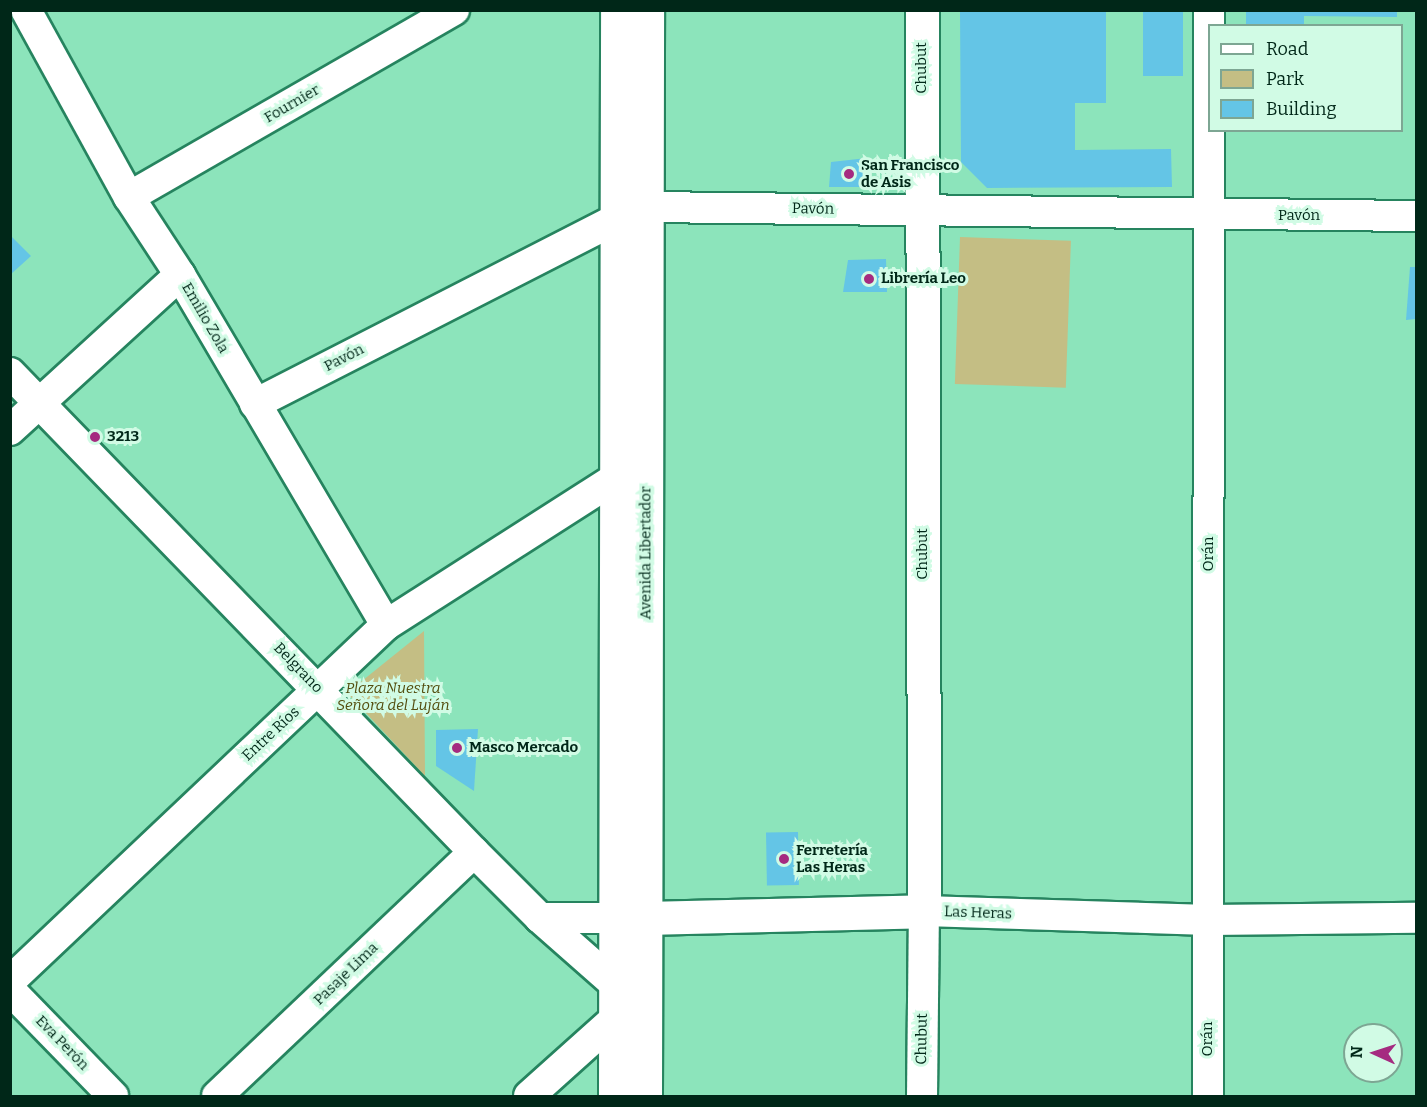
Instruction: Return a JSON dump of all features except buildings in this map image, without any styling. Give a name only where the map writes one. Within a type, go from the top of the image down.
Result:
[{"type":"main road","name":"Avenida Libertador","points":[[615,1096],[616,985],[630,918],[632,213],[617,10]]},
{"type":"main road","name":"Avenida Libertador","points":[[645,1096],[630,918],[616,478],[647,10]]},
{"type":"main road","name":"Chubut","points":[[922,10],[924,911]]},
{"type":"main road","name":"Las Heras","points":[[630,918],[924,911]]},
{"type":"street","name":"Emilio Zola","points":[[26,10],[129,197],[180,275],[386,626]]},
{"type":"street","name":"Fournier","points":[[129,197],[454,10]]},
{"type":"street","name":"Orán","points":[[1208,1096],[1209,132]]},
{"type":"street","name":"Pavón","points":[[255,404],[632,213],[922,210],[1209,216],[1416,216]]},
{"type":"street","points":[[10,430],[180,275]]},
{"type":"street","name":"Belgrano","points":[[10,373],[319,689],[474,852],[540,918],[616,985]]},
{"type":"street","name":"Entre Ríos","points":[[10,981],[386,626],[616,478]]},
{"type":"street","name":"Pasaje Lima","points":[[217,1096],[474,852]]},
{"type":"street","name":"Las Heras","points":[[924,911],[1209,920],[1416,918]]},
{"type":"street","name":"Chubut","points":[[922,1096],[924,911]]},
{"type":"street","name":"Las Heras","points":[[540,918],[630,918]]},
{"type":"street","name":"Eva Perón","points":[[10,990],[113,1096]]},
{"type":"street","points":[[529,1096],[616,1018]]},
{"type":"green space","points":[[960,237],[1071,241],[1066,388],[955,384]]},
{"type":"green space","name":"Plaza Nuestra Señora del Luján","points":[[424,631],[425,776],[347,693]]},
{"type":"place","name":"San Francisco de Asis","points":[[849,174]]},
{"type":"place","name":"Librería Leo","points":[[869,279]]},
{"type":"place","name":"3213","points":[[95,437]]},
{"type":"place","name":"Masco Mercado","points":[[457,748]]},
{"type":"place","name":"Ferretería Las Heras","points":[[784,859]]}]
